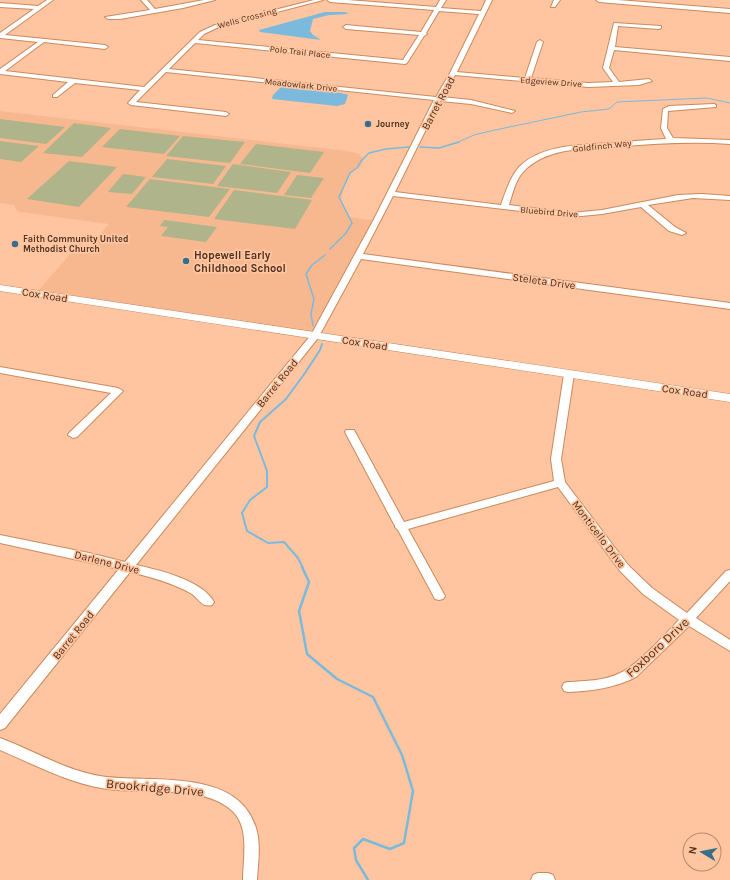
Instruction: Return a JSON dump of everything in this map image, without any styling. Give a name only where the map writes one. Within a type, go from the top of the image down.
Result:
[{"type":"main road","name":"Cox Road","points":[[0,288],[730,398]]},
{"type":"street","points":[[0,36],[50,0]]},
{"type":"street","points":[[144,0],[154,11]]},
{"type":"street","points":[[108,17],[120,17],[212,0]]},
{"type":"street","name":"Wells Crossing","points":[[226,114],[131,103],[202,33],[216,26],[320,0]]},
{"type":"street","points":[[330,0],[482,13]]},
{"type":"street","points":[[346,27],[424,34],[443,0]]},
{"type":"street","name":"Barret Road","points":[[0,724],[315,336],[359,256],[438,99],[454,74],[489,0]]},
{"type":"street","points":[[553,6],[557,0]]},
{"type":"street","points":[[599,0],[730,11]]},
{"type":"street","points":[[0,5],[39,8]]},
{"type":"street","points":[[617,83],[606,68],[612,48],[616,24],[659,27]]},
{"type":"street","name":"Polo Trail Place","points":[[194,41],[405,62],[424,34]]},
{"type":"street","points":[[0,36],[105,47]]},
{"type":"street","points":[[0,72],[42,41]]},
{"type":"street","points":[[527,80],[540,42]]},
{"type":"street","points":[[612,48],[730,60]]},
{"type":"street","name":"Meadowlark Drive","points":[[164,70],[484,104],[512,111]]},
{"type":"street","points":[[0,72],[144,89]]},
{"type":"street","name":"Edgeview Drive","points":[[454,74],[588,85],[639,83],[649,81]]},
{"type":"street","points":[[55,96],[73,81]]},
{"type":"street","points":[[670,139],[664,128],[665,110],[669,108],[714,106]]},
{"type":"street","name":"Goldfinch Way","points":[[504,208],[516,176],[526,165],[542,156],[570,149],[670,139],[730,142]]},
{"type":"street","name":"Bluebird Drive","points":[[391,194],[558,214],[585,215],[694,196],[730,198]]},
{"type":"street","points":[[643,205],[672,229],[682,233]]},
{"type":"street","name":"Steleta Drive","points":[[359,256],[730,306]]},
{"type":"street","points":[[0,370],[118,390],[73,435]]},
{"type":"street","name":"Monticello Drive","points":[[569,374],[556,460],[560,483],[635,581],[649,593],[730,646]]},
{"type":"street","points":[[350,432],[400,527],[439,596]]},
{"type":"street","points":[[400,527],[560,483]]},
{"type":"street","name":"Darlene Drive","points":[[0,539],[89,557],[129,567],[183,584],[198,592],[208,602]]},
{"type":"street","name":"Foxboro Drive","points":[[568,687],[606,684],[622,679],[632,673],[688,619],[730,574]]},
{"type":"street","name":"Brookridge Drive","points":[[0,744],[74,775],[99,782],[122,785],[195,788],[222,796],[243,813],[249,827],[251,841],[250,880]]},
{"type":"street","points":[[538,880],[548,880]]},
{"type":"shaded area","points":[[0,111],[348,151],[359,154],[364,159],[361,166],[349,174],[342,193],[341,201],[350,217],[377,221],[315,336],[36,293],[79,244],[90,246],[109,224],[20,212],[17,211],[14,205],[0,203]]},
{"type":"green space","points":[[0,119],[65,127],[46,144],[0,138]]},
{"type":"green space","points":[[74,123],[111,128],[82,157],[43,153]]},
{"type":"green space","points":[[120,129],[180,136],[164,154],[102,147]]},
{"type":"green space","points":[[183,136],[245,142],[230,163],[166,156]]},
{"type":"green space","points":[[0,141],[39,146],[21,162],[0,159]]},
{"type":"green space","points":[[256,144],[324,152],[310,173],[240,164]]},
{"type":"green space","points":[[167,159],[226,166],[213,184],[152,177]]},
{"type":"green space","points":[[69,161],[117,167],[79,207],[27,199]]},
{"type":"green space","points":[[233,164],[291,172],[277,193],[217,186]]},
{"type":"green space","points":[[123,174],[146,177],[132,194],[108,192]]},
{"type":"green space","points":[[297,175],[324,178],[311,198],[284,195]]},
{"type":"green space","points":[[150,179],[230,189],[209,217],[126,207]]},
{"type":"green space","points":[[234,190],[312,200],[295,229],[214,219]]},
{"type":"green space","points":[[164,220],[217,227],[206,242],[161,236],[168,227],[160,226]]},
{"type":"water","points":[[325,12],[345,12],[349,14],[329,15],[313,19],[310,31],[321,40],[260,32],[259,30]]},
{"type":"water","points":[[281,87],[314,89],[348,95],[345,104],[337,106],[272,99],[273,95]]},
{"type":"waterway","points":[[457,143],[474,135],[495,130],[581,112],[609,109],[617,102],[707,98],[730,103]]},
{"type":"waterway","points":[[420,147],[439,148],[457,143]]},
{"type":"waterway","points":[[330,249],[346,233],[352,223],[339,197],[350,173],[357,168],[361,161],[369,153],[386,149],[409,147]]},
{"type":"waterway","points":[[313,326],[311,314],[314,299],[306,274],[312,265],[325,255]]},
{"type":"waterway","points":[[303,568],[298,558],[284,542],[268,543],[247,531],[242,513],[250,500],[267,487],[267,471],[254,436],[260,422],[286,399],[305,373],[320,350],[322,344]]},
{"type":"waterway","points":[[302,567],[309,582],[299,611],[307,654],[337,679],[373,697],[402,755],[413,791],[404,843],[390,849],[363,839],[354,848],[356,860],[368,880]]},
{"type":"place","name":"Journey","points":[[368,124]]},
{"type":"place","name":"Faith Community United Methodist Church","points":[[15,244]]},
{"type":"place","name":"Hopewell Early Childhood School","points":[[186,261]]}]
